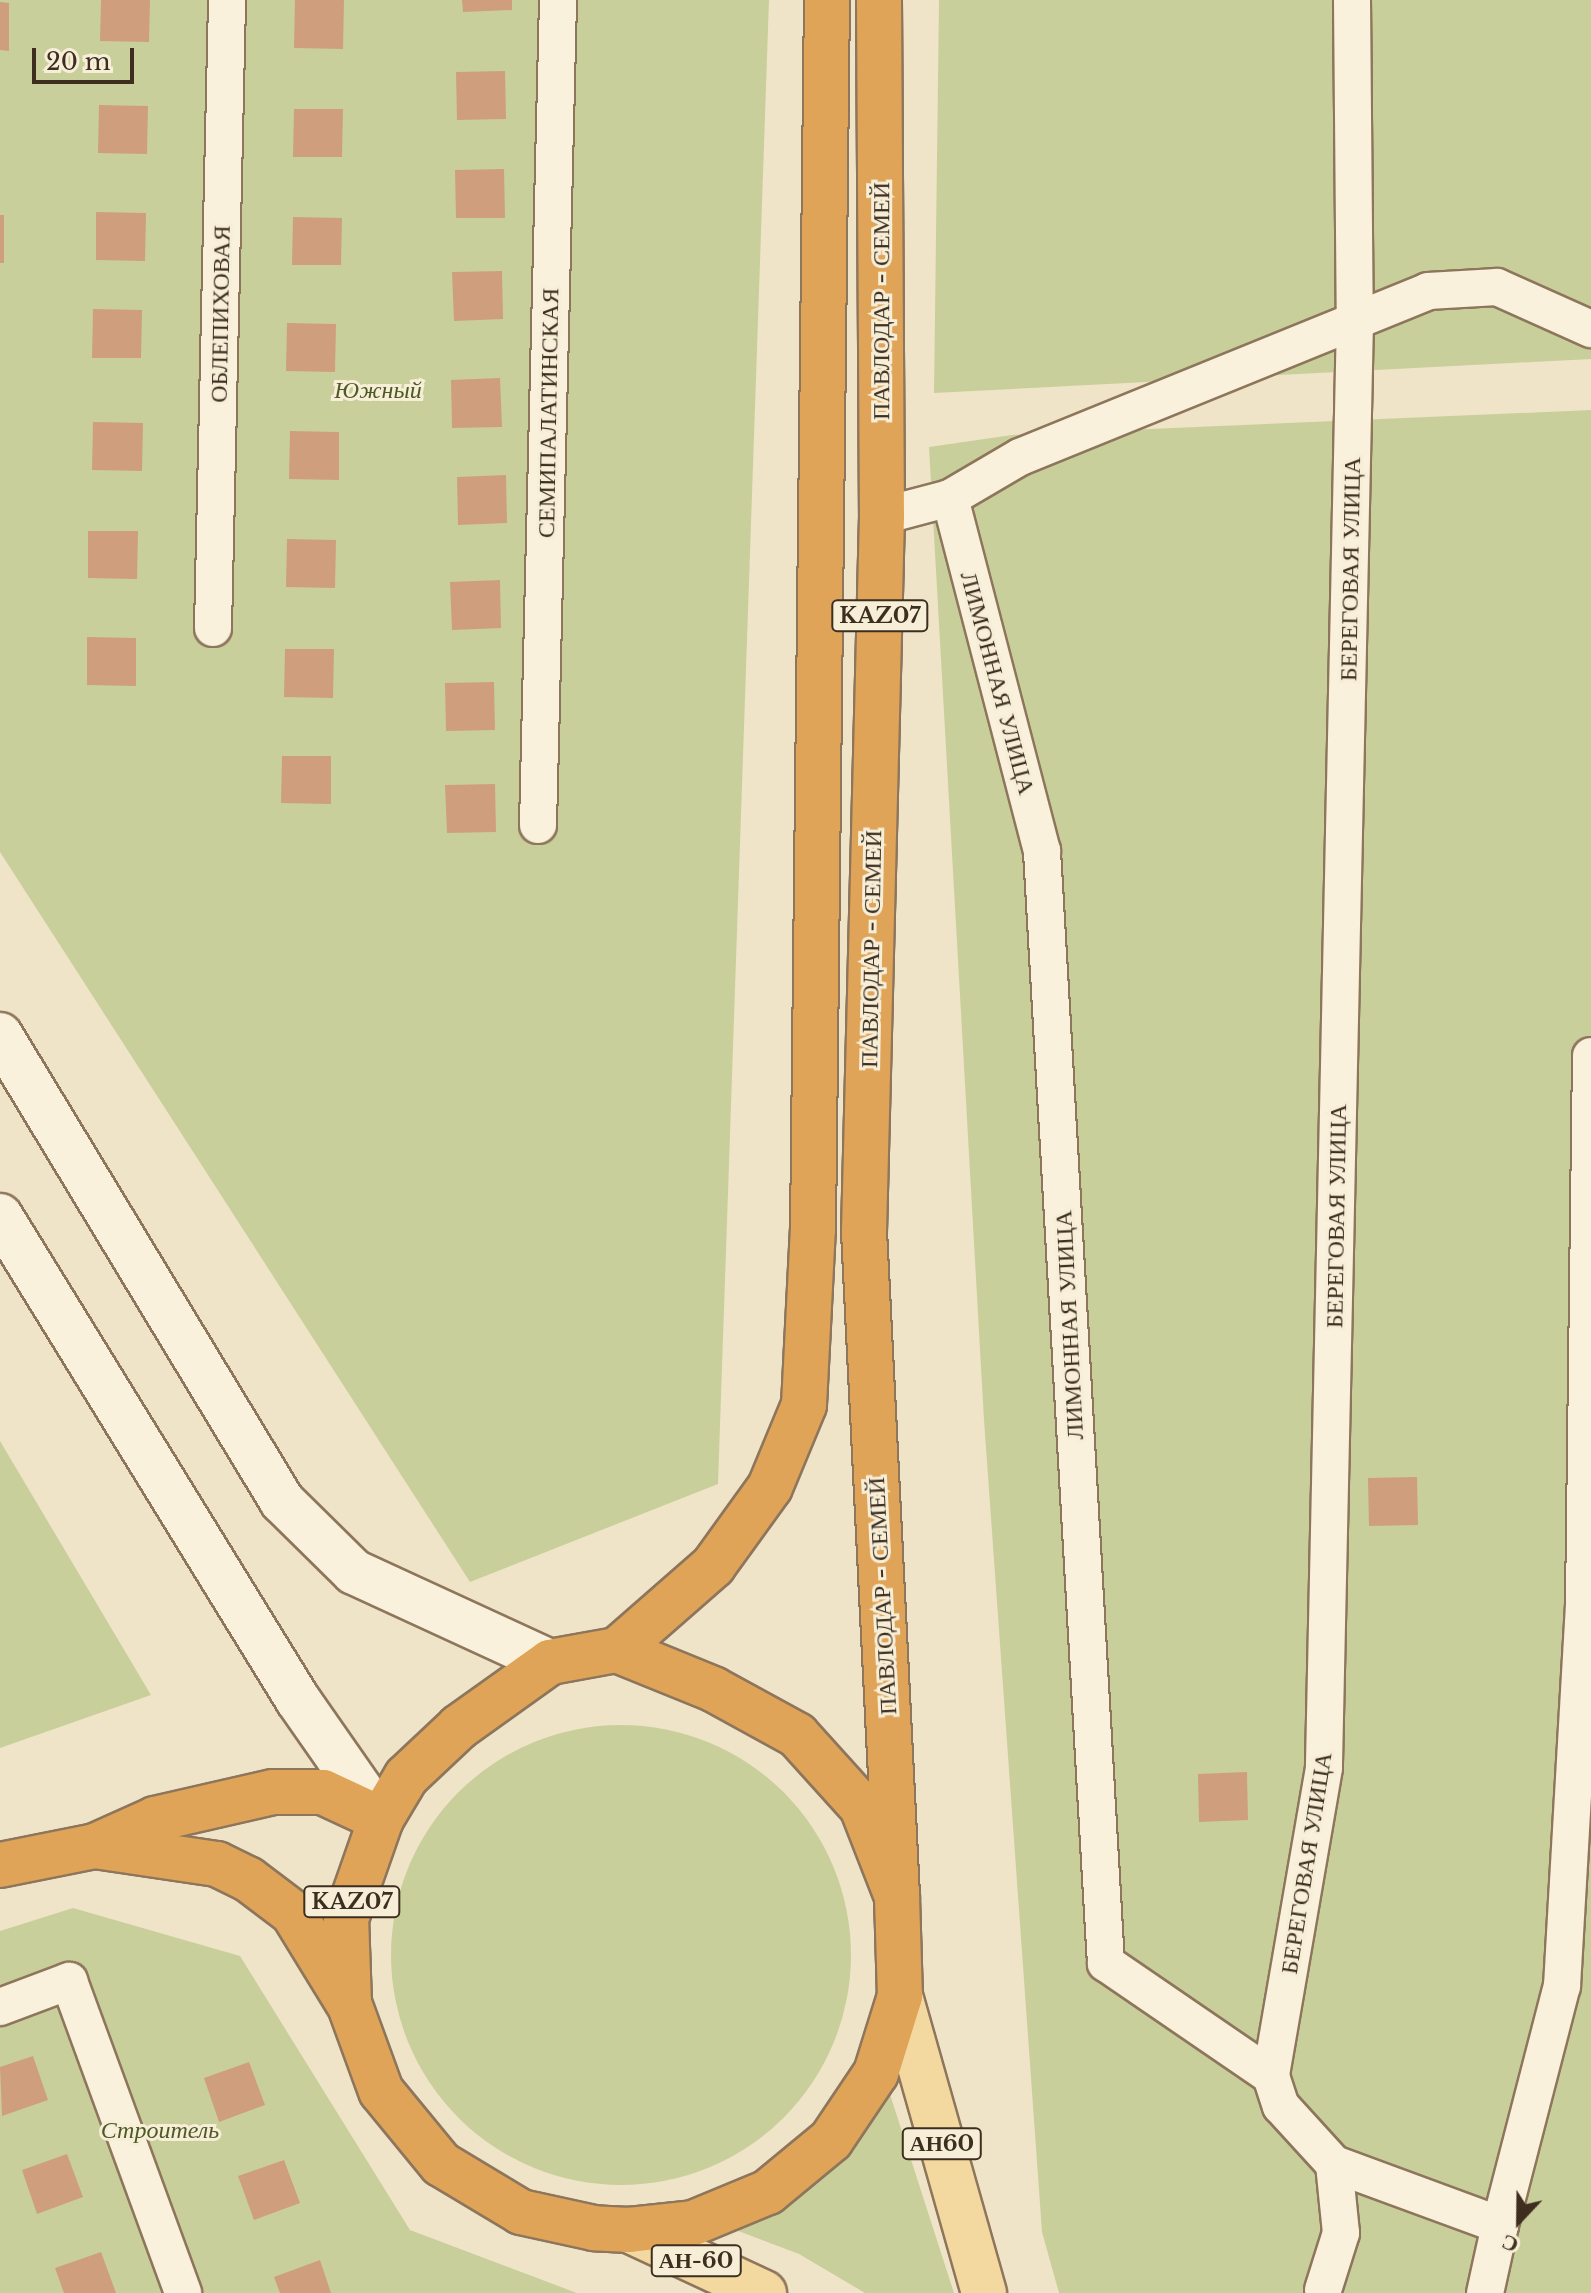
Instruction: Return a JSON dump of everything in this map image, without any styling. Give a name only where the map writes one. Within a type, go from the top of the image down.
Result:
[{"type":"highway","name":"KAZ07","points":[[349,2003],[346,1919],[381,1819],[406,1777],[459,1727],[550,1662],[617,1650],[713,1566],[770,1487],[804,1405],[813,1230],[827,0]]},
{"type":"highway","name":"ПАВЛОДАР - СЕМЕЙ","points":[[879,0],[882,516],[864,1231],[897,1897]]},
{"type":"highway","name":"KAZ07","points":[[95,1846],[217,1864],[248,1879],[293,1913],[349,2003],[381,2091],[441,2164],[521,2212],[594,2228],[629,2230],[693,2223],[768,2192],[831,2140],[876,2073],[900,1996],[897,1897],[862,1807],[797,1735],[713,1689],[617,1650]]},
{"type":"highway","name":"KAZ07","points":[[0,1865],[95,1846],[155,1819],[273,1792],[323,1792],[381,1819]]},
{"type":"main road","points":[[0,1035],[282,1501],[354,1572],[550,1662]]},
{"type":"main road","points":[[0,1216],[298,1700],[381,1819]]},
{"type":"main road","name":"АН60","points":[[900,1996],[984,2293]]},
{"type":"main road","name":"АН-60","points":[[629,2230],[764,2293]]},
{"type":"street","name":"ОБЛЕПИХОВАЯ","points":[[213,628],[227,0]]},
{"type":"street","name":"СЕМИПАЛАТИНСКАЯ","points":[[538,825],[558,0]]},
{"type":"street","name":"БЕРЕГОВАЯ УЛИЦА","points":[[1276,2091],[1324,1768],[1355,320],[1352,0]]},
{"type":"street","points":[[882,516],[950,498],[1020,457],[1428,291],[1497,287],[1591,329]]},
{"type":"street","name":"ЛИМОННАЯ УЛИЦА","points":[[950,498],[1042,851],[1106,1963],[1276,2091]]},
{"type":"street","points":[[1485,2293],[1562,1986],[1584,1603],[1591,1056]]},
{"type":"street","points":[[0,2007],[69,1981],[183,2293]]},
{"type":"street","points":[[1276,2091],[1334,2164],[1500,2225]]},
{"type":"street","points":[[1323,2290],[1341,2233],[1334,2164]]},
{"type":"green space","name":"Южный","points":[[0,0],[769,0],[718,1484],[470,1582],[0,852]]},
{"type":"green space","points":[[939,0],[1591,0],[1591,359],[934,393]]},
{"type":"green space","points":[[1591,410],[1591,2293],[1059,2293],[1042,2232],[984,1420],[929,447],[1012,435]]},
{"type":"green space","points":[[0,1441],[151,1695],[0,1748]]},
{"type":"green space","points":[[621,1725],[666,1729],[709,1742],[749,1763],[784,1792],[813,1827],[834,1867],[847,1910],[851,1955],[847,2000],[834,2043],[813,2083],[784,2118],[749,2147],[709,2168],[666,2181],[621,2185],[576,2181],[533,2168],[493,2147],[458,2118],[429,2083],[408,2043],[395,2000],[391,1955],[395,1910],[408,1867],[429,1827],[458,1792],[493,1763],[533,1742],[576,1729]]},
{"type":"green space","name":"Строитель","points":[[73,1908],[240,1956],[410,2230],[577,2293],[0,2293],[0,1931]]},
{"type":"green space","points":[[887,2085],[954,2293],[865,2293],[799,2254],[720,2224]]},
{"type":"building","points":[[101,0],[150,0],[149,42],[100,41]]},
{"type":"building","points":[[295,0],[344,0],[343,49],[294,48]]},
{"type":"building","points":[[462,0],[512,0],[512,10],[463,12]]},
{"type":"building","points":[[0,2],[9,3],[9,51],[0,50]]},
{"type":"building","points":[[505,71],[506,119],[457,120],[456,72]]},
{"type":"building","points":[[99,105],[148,106],[147,154],[98,153]]},
{"type":"building","points":[[294,109],[343,109],[342,157],[293,157]]},
{"type":"building","points":[[504,169],[505,218],[456,218],[455,170]]},
{"type":"building","points":[[96,212],[146,213],[145,261],[96,260]]},
{"type":"building","points":[[0,215],[4,215],[4,263],[0,263]]},
{"type":"building","points":[[293,217],[342,218],[341,265],[292,265]]},
{"type":"building","points":[[502,271],[503,319],[454,321],[452,272]]},
{"type":"building","points":[[93,309],[142,310],[141,358],[92,358]]},
{"type":"building","points":[[287,323],[336,324],[335,372],[286,371]]},
{"type":"building","points":[[500,378],[502,427],[452,428],[451,380]]},
{"type":"building","points":[[93,422],[143,423],[142,471],[92,470]]},
{"type":"building","points":[[290,431],[339,432],[339,480],[289,479]]},
{"type":"building","points":[[506,475],[507,523],[458,525],[457,477]]},
{"type":"building","points":[[88,531],[138,531],[137,579],[88,578]]},
{"type":"building","points":[[287,539],[336,540],[335,588],[286,587]]},
{"type":"building","points":[[500,580],[501,628],[452,630],[450,582]]},
{"type":"building","points":[[87,637],[136,638],[136,686],[87,685]]},
{"type":"building","points":[[285,649],[334,649],[333,698],[284,697]]},
{"type":"building","points":[[494,682],[495,730],[446,731],[445,683]]},
{"type":"building","points":[[282,756],[331,756],[331,804],[281,803]]},
{"type":"building","points":[[495,784],[496,832],[447,833],[445,785]]},
{"type":"building","points":[[1417,1477],[1418,1525],[1369,1526],[1368,1478]]},
{"type":"building","points":[[1247,1772],[1248,1820],[1199,1822],[1198,1774]]},
{"type":"building","points":[[33,2056],[48,2100],[2,2116],[0,2067]]},
{"type":"building","points":[[249,2062],[265,2105],[219,2122],[204,2078]]},
{"type":"building","points":[[67,2154],[83,2197],[37,2214],[22,2170]]},
{"type":"building","points":[[284,2160],[300,2203],[254,2220],[238,2176]]},
{"type":"building","points":[[101,2252],[116,2293],[64,2293],[55,2268]]},
{"type":"building","points":[[320,2260],[331,2293],[280,2293],[274,2277]]}]
